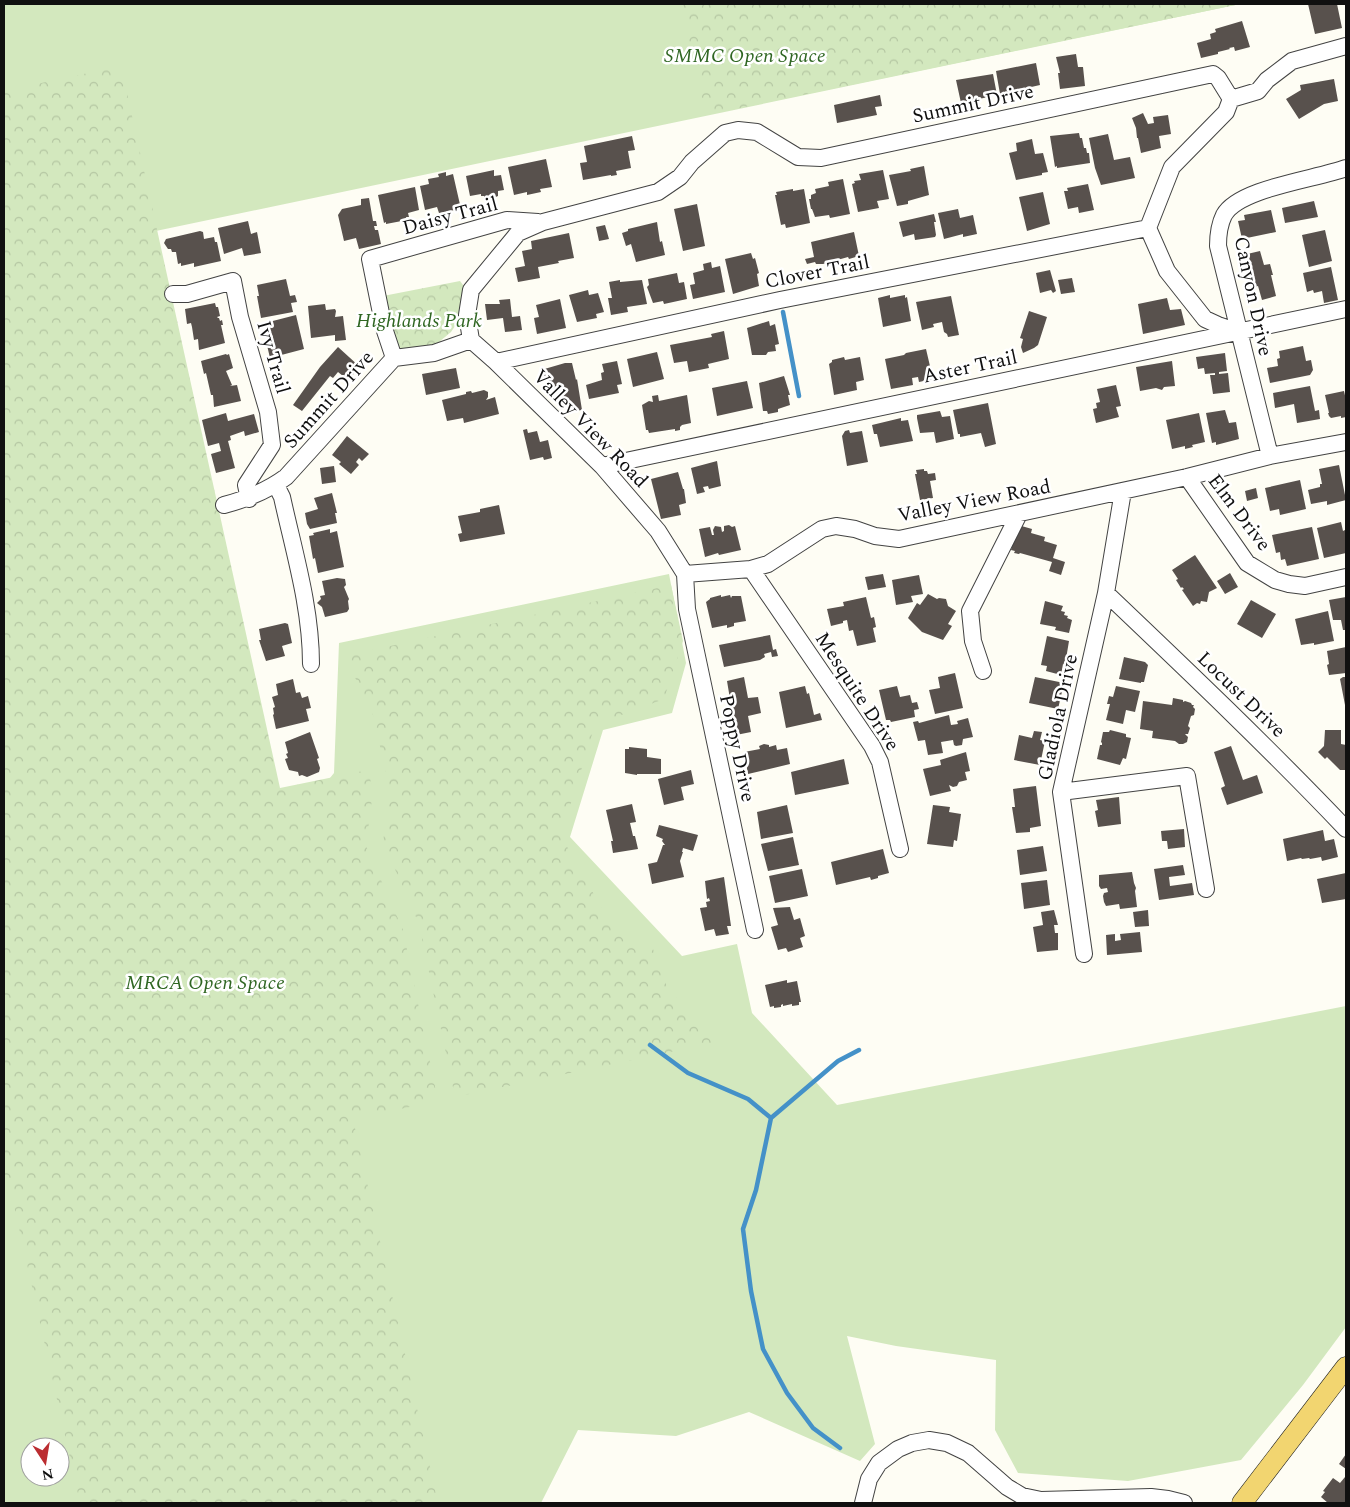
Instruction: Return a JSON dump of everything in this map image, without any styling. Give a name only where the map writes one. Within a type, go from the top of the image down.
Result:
[{"type":"main road","points":[[1242,1503],[1346,1369]]},
{"type":"street","points":[[1239,332],[1218,325],[1205,318],[1167,271],[1148,228],[1172,167],[1226,112],[1231,99],[1258,91],[1292,60],[1346,46]]},
{"type":"street","name":"Summit Drive","points":[[224,505],[249,499],[276,485],[286,477],[394,358],[434,353],[471,340],[467,316],[471,290],[518,233],[543,222],[658,192],[680,177],[692,162],[725,133],[738,130],[756,132],[798,157],[821,158],[1210,74],[1216,75],[1231,99]]},
{"type":"street","name":"Canyon Drive","points":[[1270,456],[1218,246],[1218,231],[1224,214],[1237,203],[1258,192],[1346,168]]},
{"type":"street","name":"Daisy Trail","points":[[394,358],[384,328],[370,259],[506,220],[543,222]]},
{"type":"street","name":"Clover Trail","points":[[496,362],[780,300],[1148,228]]},
{"type":"street","name":"Ivy Trail","points":[[173,294],[187,294],[233,281],[240,317],[268,412],[272,445],[246,485],[249,499]]},
{"type":"street","name":"Aster Trail","points":[[602,466],[1346,308]]},
{"type":"street","name":"Valley View Road","points":[[471,340],[602,466],[658,531],[685,574],[751,569],[768,564],[822,529],[836,526],[855,529],[875,536],[899,539],[1187,477],[1270,456],[1346,442]]},
{"type":"street","name":"Elm Drive","points":[[1187,477],[1247,564],[1275,580],[1289,584],[1305,586],[1346,577]]},
{"type":"street","points":[[276,485],[282,497],[306,606],[311,638],[311,664]]},
{"type":"street","name":"Gladiola Drive","points":[[1084,954],[1061,792],[1106,593],[1123,491]]},
{"type":"street","points":[[983,671],[973,641],[970,611],[1019,514]]},
{"type":"street","name":"Mesquite Drive","points":[[751,569],[872,746],[880,762],[900,849]]},
{"type":"street","name":"Poppy Drive","points":[[685,574],[686,609],[755,930]]},
{"type":"street","name":"Locust Drive","points":[[1106,593],[1221,702],[1346,829]]},
{"type":"street","points":[[1061,792],[1187,776],[1206,889]]},
{"type":"street","points":[[863,1503],[869,1479],[879,1463],[898,1449],[912,1442],[930,1440],[947,1443],[968,1453],[1007,1487],[1022,1496],[1041,1500],[1151,1497],[1184,1503]]},
{"type":"green space","points":[[4,4],[1240,4],[151,232],[263,801],[322,788],[334,773],[339,643],[669,574],[686,663],[672,713],[603,730],[570,837],[682,956],[737,944],[752,1013],[837,1105],[1346,1006],[1346,1327],[1303,1385],[1241,1460],[1128,1481],[1018,1473],[995,1430],[996,1360],[896,1346],[847,1336],[875,1444],[860,1461],[749,1412],[676,1436],[578,1430],[541,1503],[4,1503]]},
{"type":"green space","name":"SMMC Open Space","points":[[681,4],[1240,4],[706,115]]},
{"type":"green space","name":"MRCA Open Space","points":[[121,66],[280,788],[368,770],[373,791],[366,846],[403,930],[438,1101],[353,1119],[438,1503],[80,1503],[70,1458],[70,1437],[65,1437],[11,1192],[4,1193],[4,91]]},
{"type":"green space","name":"Highlands Park","points":[[460,281],[466,289],[455,326],[451,332],[430,348],[403,350],[394,343],[383,296]]},
{"type":"green space","points":[[671,585],[683,641],[664,699],[595,725],[561,836],[614,930],[653,949],[667,987],[718,1042],[455,1097],[419,924],[383,842],[390,790],[372,711],[344,656]]},
{"type":"building","points":[[1308,4],[1337,4],[1342,28],[1315,34]]},
{"type":"building","points":[[1242,21],[1250,47],[1235,51],[1234,47],[1229,48],[1218,52],[1218,54],[1201,58],[1197,43],[1211,39],[1210,34],[1216,32],[1215,29]]},
{"type":"building","points":[[1076,54],[1078,67],[1083,67],[1085,86],[1060,89],[1058,73],[1060,73],[1056,57]]},
{"type":"building","points":[[1036,63],[1040,85],[1000,94],[996,71]]},
{"type":"building","points":[[993,74],[997,95],[961,103],[956,80]]},
{"type":"building","points":[[1334,79],[1338,101],[1324,104],[1299,119],[1286,99],[1301,90],[1300,85]]},
{"type":"building","points":[[880,95],[882,106],[875,107],[877,115],[837,123],[834,105]]},
{"type":"building","points":[[1143,113],[1148,124],[1154,123],[1153,117],[1168,115],[1171,134],[1159,136],[1161,148],[1141,153],[1132,118]]},
{"type":"building","points":[[1079,133],[1084,148],[1089,153],[1090,163],[1055,167],[1050,136]]},
{"type":"building","points":[[1108,134],[1114,160],[1130,157],[1135,178],[1101,185],[1095,168],[1089,138]]},
{"type":"building","points":[[632,136],[635,150],[628,151],[631,168],[616,171],[617,175],[583,180],[580,163],[587,162],[584,146]]},
{"type":"building","points":[[1032,139],[1035,154],[1043,153],[1048,172],[1016,180],[1009,153],[1017,151],[1016,143]]},
{"type":"building","points":[[546,159],[552,187],[540,189],[541,192],[527,195],[527,192],[514,195],[508,167]]},
{"type":"building","points":[[924,166],[929,195],[908,201],[908,204],[897,206],[889,175],[911,171],[910,169]]},
{"type":"building","points":[[494,170],[494,176],[501,175],[504,190],[498,191],[498,196],[491,199],[484,199],[484,196],[481,196],[481,194],[470,196],[466,176]]},
{"type":"building","points":[[883,170],[889,199],[877,201],[879,208],[858,212],[852,184],[855,183],[854,181],[861,180],[859,174]]},
{"type":"building","points":[[446,172],[446,176],[453,174],[461,209],[439,213],[437,207],[425,210],[420,186],[429,184],[428,179],[439,177],[438,174]]},
{"type":"building","points":[[843,179],[850,214],[830,218],[829,215],[815,217],[809,199],[811,199],[811,195],[816,193],[815,189],[829,186],[828,182]]},
{"type":"building","points":[[1088,184],[1094,210],[1079,213],[1078,207],[1068,209],[1064,191],[1068,191],[1067,188]]},
{"type":"building","points":[[415,187],[419,210],[408,213],[409,217],[406,217],[407,220],[384,223],[378,195]]},
{"type":"building","points":[[793,189],[793,191],[804,189],[810,223],[786,228],[785,224],[781,225],[775,195],[777,195],[776,192]]},
{"type":"building","points":[[1043,192],[1050,224],[1027,231],[1019,197]]},
{"type":"building","points":[[369,198],[373,221],[376,221],[377,226],[374,226],[375,230],[378,230],[381,244],[359,249],[356,238],[344,241],[338,215],[342,209],[361,205],[361,199]]},
{"type":"building","points":[[1314,201],[1318,217],[1285,223],[1282,208]]},
{"type":"building","points":[[697,204],[705,246],[683,251],[674,209]]},
{"type":"building","points":[[958,209],[960,218],[973,215],[977,234],[963,237],[963,234],[944,239],[938,213]]},
{"type":"building","points":[[1271,210],[1276,232],[1242,239],[1238,221],[1245,220],[1244,215]]},
{"type":"building","points":[[934,214],[936,222],[934,222],[935,237],[915,240],[914,234],[903,237],[899,222]]},
{"type":"building","points":[[248,221],[251,234],[257,232],[261,253],[244,256],[242,248],[224,254],[218,228]]},
{"type":"building","points":[[657,222],[660,242],[662,241],[665,255],[636,262],[631,244],[626,246],[622,233],[628,231],[628,229]]},
{"type":"building","points":[[605,225],[609,239],[599,241],[596,227]]},
{"type":"building","points":[[1325,230],[1332,261],[1309,267],[1302,235]]},
{"type":"building","points":[[200,231],[203,232],[204,239],[214,237],[221,261],[194,267],[194,263],[181,266],[181,263],[178,264],[176,252],[168,249],[164,243],[166,239]]},
{"type":"building","points":[[854,232],[859,256],[823,264],[816,264],[815,262],[807,264],[805,259],[814,257],[811,242]]},
{"type":"building","points":[[569,233],[574,258],[538,267],[540,278],[518,282],[515,268],[525,266],[522,251],[532,249],[531,241]]},
{"type":"building","points":[[1260,251],[1264,265],[1270,264],[1276,296],[1262,300],[1258,286],[1251,288],[1248,281],[1243,255]]},
{"type":"building","points":[[751,253],[753,259],[755,258],[759,273],[757,274],[759,286],[733,294],[725,259]]},
{"type":"building","points":[[711,262],[712,268],[720,266],[725,292],[693,299],[690,285],[695,284],[693,273],[704,270],[703,264]]},
{"type":"building","points":[[1331,267],[1338,300],[1324,303],[1322,291],[1314,293],[1313,290],[1307,292],[1303,273]]},
{"type":"building","points":[[1050,270],[1056,291],[1053,293],[1051,290],[1040,293],[1036,273]]},
{"type":"building","points":[[677,273],[679,283],[684,282],[687,299],[664,304],[663,301],[653,303],[647,287],[649,285],[648,279]]},
{"type":"building","points":[[1072,278],[1075,292],[1061,294],[1058,280]]},
{"type":"building","points":[[286,279],[290,296],[295,295],[297,302],[291,303],[293,312],[261,318],[257,285]]},
{"type":"building","points":[[620,280],[620,282],[642,280],[647,304],[627,307],[628,312],[611,315],[608,298],[612,298],[609,282]]},
{"type":"building","points":[[588,290],[589,295],[598,293],[604,312],[596,314],[597,318],[577,322],[569,295]]},
{"type":"building","points":[[890,295],[890,298],[905,295],[905,298],[907,297],[911,321],[883,327],[878,298]]},
{"type":"building","points":[[951,296],[959,335],[948,337],[944,332],[942,322],[933,324],[934,327],[922,330],[916,302]]},
{"type":"building","points":[[1167,298],[1170,310],[1181,309],[1185,325],[1143,334],[1138,304]]},
{"type":"building","points":[[510,299],[512,317],[520,316],[522,330],[505,332],[503,318],[487,320],[485,304],[500,304],[499,300]]},
{"type":"building","points":[[560,299],[566,328],[537,334],[534,318],[539,317],[536,305]]},
{"type":"building","points":[[215,303],[220,316],[217,317],[220,321],[222,320],[223,325],[221,325],[225,343],[199,350],[198,339],[194,340],[191,323],[187,324],[185,309]]},
{"type":"building","points":[[325,304],[326,310],[335,309],[335,317],[343,316],[346,340],[335,341],[335,335],[311,338],[308,306]]},
{"type":"building","points":[[1029,311],[1047,317],[1038,345],[1023,353],[1021,347],[1023,339],[1020,338]]},
{"type":"building","points":[[296,315],[304,349],[270,358],[266,341],[269,340],[265,323]]},
{"type":"building","points":[[769,321],[770,326],[775,324],[779,344],[775,345],[776,351],[768,352],[766,355],[752,355],[747,328]]},
{"type":"building","points":[[724,331],[729,359],[708,364],[709,368],[689,372],[687,361],[674,363],[670,345],[712,337],[711,334]]},
{"type":"building","points":[[1303,346],[1306,361],[1311,360],[1313,370],[1310,375],[1270,383],[1267,368],[1278,366],[1279,351]]},
{"type":"building","points":[[338,347],[360,367],[348,380],[338,372],[333,378],[330,376],[302,411],[293,405],[320,367]]},
{"type":"building","points":[[926,349],[933,379],[919,382],[918,377],[912,378],[913,385],[891,389],[885,359]]},
{"type":"building","points":[[657,352],[664,379],[633,387],[627,359]]},
{"type":"building","points":[[1225,353],[1227,371],[1219,372],[1219,374],[1228,373],[1230,392],[1213,394],[1210,375],[1215,375],[1215,373],[1205,374],[1204,368],[1198,369],[1196,357]]},
{"type":"building","points":[[229,354],[233,368],[226,371],[232,385],[230,386],[237,385],[241,401],[214,407],[213,395],[211,395],[201,361]]},
{"type":"building","points":[[844,357],[845,360],[860,357],[864,380],[856,382],[857,390],[834,395],[829,364],[832,360]]},
{"type":"building","points":[[617,361],[622,384],[617,385],[619,393],[589,399],[586,385],[602,380],[601,373],[604,372],[602,364]]},
{"type":"building","points":[[1172,361],[1175,386],[1164,387],[1162,390],[1156,388],[1140,391],[1136,367]]},
{"type":"building","points":[[565,363],[572,363],[577,379],[582,410],[575,411],[545,384],[548,384],[544,380],[541,370]]},
{"type":"building","points":[[456,368],[460,388],[426,395],[422,374]]},
{"type":"building","points":[[784,376],[790,395],[788,395],[790,405],[778,409],[778,412],[768,414],[767,411],[763,411],[759,383]]},
{"type":"building","points":[[747,381],[753,408],[717,416],[712,388]]},
{"type":"building","points":[[1116,385],[1121,406],[1116,407],[1119,417],[1096,423],[1093,409],[1097,408],[1096,403],[1100,402],[1097,389]]},
{"type":"building","points":[[1310,386],[1315,411],[1319,410],[1320,419],[1297,423],[1294,404],[1275,408],[1273,393]]},
{"type":"building","points":[[484,390],[488,392],[486,400],[495,397],[499,414],[464,423],[463,418],[447,421],[442,400],[466,394],[466,392],[471,391],[472,393]]},
{"type":"building","points":[[1344,391],[1346,417],[1331,418],[1328,413],[1325,395]]},
{"type":"building","points":[[658,395],[659,401],[687,395],[691,423],[682,425],[680,430],[649,433],[646,430],[642,405],[649,401],[653,402],[652,396]]},
{"type":"building","points":[[988,403],[996,444],[985,447],[981,433],[960,437],[953,410]]},
{"type":"building","points":[[1225,410],[1229,423],[1236,422],[1239,439],[1216,445],[1216,442],[1212,443],[1206,413]]},
{"type":"building","points":[[940,411],[942,417],[950,416],[954,439],[936,443],[934,432],[920,433],[917,415]]},
{"type":"building","points":[[226,413],[228,421],[254,414],[259,432],[245,436],[244,431],[230,436],[231,440],[228,441],[235,468],[216,473],[211,454],[221,451],[219,443],[208,446],[202,420]]},
{"type":"building","points":[[1199,413],[1205,442],[1185,449],[1185,446],[1172,449],[1166,420]]},
{"type":"building","points":[[901,418],[901,421],[908,420],[913,441],[880,447],[877,434],[874,434],[872,425]]},
{"type":"building","points":[[527,429],[528,433],[537,431],[540,442],[548,440],[552,458],[544,460],[543,457],[530,460],[523,430]]},
{"type":"building","points":[[849,430],[850,433],[862,431],[868,462],[847,466],[842,436],[845,431]]},
{"type":"building","points":[[347,436],[369,454],[362,461],[359,458],[356,462],[359,465],[351,474],[332,455]]},
{"type":"building","points":[[717,461],[721,486],[709,489],[708,486],[703,487],[705,492],[697,494],[691,468]]},
{"type":"building","points":[[1339,465],[1346,500],[1327,505],[1327,501],[1311,504],[1308,490],[1320,487],[1320,484],[1322,484],[1319,469]]},
{"type":"building","points":[[334,466],[336,482],[322,484],[320,468]]},
{"type":"building","points":[[924,469],[928,474],[935,473],[936,480],[930,481],[933,498],[920,500],[915,474],[917,474],[916,470]]},
{"type":"building","points":[[678,472],[684,489],[686,503],[679,505],[681,515],[661,519],[651,479]]},
{"type":"building","points":[[1300,480],[1306,509],[1280,515],[1279,509],[1270,511],[1265,488]]},
{"type":"building","points":[[1256,488],[1258,498],[1247,501],[1245,491]]},
{"type":"building","points":[[332,493],[337,513],[335,513],[337,523],[310,529],[305,513],[318,509],[314,498]]},
{"type":"building","points":[[499,505],[505,534],[460,542],[458,534],[462,533],[458,516],[480,512],[480,509]]},
{"type":"building","points":[[1341,522],[1346,535],[1346,553],[1324,558],[1317,528]]},
{"type":"building","points":[[1018,525],[1032,529],[1031,533],[1045,537],[1044,541],[1057,545],[1053,558],[1065,562],[1061,575],[1049,571],[1052,562],[1014,553],[1015,551],[1011,550]]},
{"type":"building","points":[[715,526],[721,527],[722,532],[724,531],[724,526],[735,526],[741,550],[705,557],[699,529],[710,527],[712,535],[714,535],[713,530]]},
{"type":"building","points":[[1312,527],[1319,559],[1287,566],[1285,559],[1281,560],[1280,552],[1276,553],[1272,535]]},
{"type":"building","points":[[330,529],[330,533],[337,531],[344,567],[318,573],[315,558],[313,559],[309,536],[314,535],[313,533]]},
{"type":"building","points":[[1195,555],[1217,588],[1209,592],[1207,602],[1201,601],[1200,604],[1197,603],[1193,606],[1182,590],[1184,589],[1181,588],[1176,580],[1178,579],[1172,570]]},
{"type":"building","points":[[1230,573],[1238,587],[1225,594],[1217,581]]},
{"type":"building","points":[[883,574],[886,587],[868,590],[865,577]]},
{"type":"building","points":[[919,575],[923,594],[911,596],[913,602],[896,605],[892,580]]},
{"type":"building","points":[[337,578],[345,579],[346,585],[344,587],[349,599],[349,609],[347,612],[325,617],[322,607],[317,603],[321,599],[320,596],[325,595],[322,581]]},
{"type":"building","points":[[928,594],[937,599],[946,599],[948,606],[956,611],[948,624],[952,626],[943,640],[922,632],[908,618],[917,603],[920,605]]},
{"type":"building","points":[[721,595],[721,597],[730,595],[731,598],[732,596],[741,596],[746,621],[734,623],[734,626],[727,628],[727,625],[712,628],[706,602],[710,598]]},
{"type":"building","points":[[866,597],[871,618],[874,617],[876,627],[873,628],[876,642],[857,646],[853,630],[849,631],[847,620],[831,626],[827,609],[844,606],[843,602]]},
{"type":"building","points":[[1346,597],[1346,630],[1343,630],[1341,620],[1333,620],[1329,600]]},
{"type":"building","points":[[1251,600],[1276,614],[1262,638],[1237,624]]},
{"type":"building","points":[[1045,601],[1063,606],[1061,611],[1065,612],[1064,615],[1072,620],[1069,633],[1055,630],[1056,627],[1040,624]]},
{"type":"building","points":[[1328,611],[1334,641],[1314,645],[1314,643],[1301,645],[1295,619]]},
{"type":"building","points":[[288,624],[292,643],[282,646],[285,656],[266,661],[259,640],[261,640],[259,629]]},
{"type":"building","points":[[770,635],[773,650],[776,649],[778,656],[772,657],[771,652],[764,654],[765,657],[760,660],[724,667],[719,645]]},
{"type":"building","points":[[1047,636],[1069,641],[1065,665],[1063,664],[1061,675],[1046,671],[1047,666],[1041,665]]},
{"type":"building","points":[[1346,647],[1346,673],[1329,675],[1327,651]]},
{"type":"building","points":[[1124,657],[1145,662],[1148,665],[1144,682],[1119,679]]},
{"type":"building","points":[[955,673],[963,708],[935,714],[929,690],[940,688],[938,677]]},
{"type":"building","points":[[744,677],[748,698],[758,697],[761,713],[748,716],[751,732],[736,735],[727,681]]},
{"type":"building","points":[[1035,677],[1064,683],[1058,709],[1029,703]]},
{"type":"building","points":[[1346,677],[1345,705],[1340,679]]},
{"type":"building","points":[[293,679],[296,693],[300,692],[302,698],[308,696],[311,708],[306,709],[309,721],[276,729],[273,715],[273,708],[275,707],[272,697],[278,695],[276,684]]},
{"type":"building","points":[[805,686],[807,694],[809,693],[814,715],[820,713],[822,720],[786,728],[779,692]]},
{"type":"building","points":[[897,686],[900,697],[910,695],[912,703],[917,702],[919,709],[914,710],[915,717],[891,722],[886,720],[879,690]]},
{"type":"building","points":[[1116,686],[1140,691],[1135,712],[1126,710],[1123,724],[1106,720],[1110,704],[1107,704],[1109,696],[1113,697]]},
{"type":"building","points":[[1173,698],[1191,703],[1195,709],[1188,726],[1190,728],[1188,734],[1185,734],[1188,737],[1187,742],[1183,744],[1152,738],[1153,731],[1140,729],[1143,701],[1172,705]]},
{"type":"building","points":[[949,715],[951,725],[958,724],[957,721],[968,718],[973,737],[963,739],[962,745],[956,746],[953,740],[941,742],[943,753],[928,755],[925,740],[918,741],[913,722],[918,721],[919,723]]},
{"type":"building","points":[[1110,730],[1126,734],[1126,737],[1131,738],[1126,759],[1123,758],[1120,765],[1097,759],[1100,745],[1102,745],[1103,732],[1109,732]]},
{"type":"building","points":[[1325,730],[1341,730],[1341,744],[1346,745],[1346,770],[1340,770],[1327,757],[1325,759],[1318,752],[1324,746]]},
{"type":"building","points":[[1034,731],[1042,732],[1040,740],[1045,741],[1041,760],[1046,761],[1045,766],[1014,760],[1019,735],[1032,738]]},
{"type":"building","points":[[310,732],[319,758],[317,759],[320,768],[319,772],[307,777],[299,776],[298,772],[289,770],[285,759],[288,758],[286,754],[288,753],[285,742]]},
{"type":"building","points":[[769,745],[769,747],[776,745],[777,750],[787,748],[790,764],[748,774],[744,752],[760,749],[759,746]]},
{"type":"building","points":[[1231,746],[1243,780],[1257,775],[1263,793],[1227,805],[1221,788],[1225,786],[1214,752]]},
{"type":"building","points":[[629,747],[647,749],[647,757],[661,759],[661,774],[637,775],[625,773],[625,749],[629,749]]},
{"type":"building","points":[[966,752],[970,771],[965,772],[967,780],[959,782],[957,786],[949,785],[951,791],[930,796],[923,769],[941,765],[940,760]]},
{"type":"building","points":[[844,759],[849,784],[795,795],[791,772]]},
{"type":"building","points":[[691,770],[694,784],[681,787],[684,800],[664,805],[658,779]]},
{"type":"building","points":[[1036,786],[1041,826],[1030,828],[1030,832],[1016,833],[1012,807],[1015,807],[1013,789]]},
{"type":"building","points":[[1119,797],[1121,824],[1098,827],[1095,811],[1098,810],[1096,800]]},
{"type":"building","points":[[632,804],[636,822],[630,823],[638,849],[613,853],[611,841],[613,841],[606,810]]},
{"type":"building","points":[[787,805],[793,833],[761,839],[757,812]]},
{"type":"building","points":[[933,805],[950,807],[949,812],[961,814],[957,841],[954,840],[953,847],[927,844]]},
{"type":"building","points":[[659,825],[698,835],[693,851],[683,848],[680,861],[684,877],[652,884],[648,864],[657,862],[663,845],[665,845],[662,841],[663,839],[656,836]]},
{"type":"building","points":[[1184,829],[1185,847],[1168,849],[1167,841],[1162,841],[1161,831]]},
{"type":"building","points":[[1323,830],[1325,841],[1334,839],[1338,857],[1322,861],[1321,857],[1287,861],[1283,839]]},
{"type":"building","points":[[793,837],[799,865],[768,871],[761,844]]},
{"type":"building","points":[[1043,846],[1047,871],[1020,875],[1017,850]]},
{"type":"building","points":[[883,849],[889,873],[871,880],[870,877],[836,885],[831,862]]},
{"type":"building","points":[[1183,865],[1185,875],[1169,877],[1170,886],[1192,883],[1194,895],[1159,900],[1154,869]]},
{"type":"building","points":[[802,869],[808,896],[775,903],[769,876]]},
{"type":"building","points":[[1132,872],[1136,888],[1137,907],[1120,909],[1119,904],[1106,906],[1103,896],[1104,893],[1108,892],[1107,888],[1101,889],[1099,886],[1099,875]]},
{"type":"building","points":[[1346,873],[1346,899],[1322,903],[1317,879]]},
{"type":"building","points":[[724,877],[731,926],[727,926],[729,934],[716,936],[714,929],[705,931],[700,908],[707,907],[706,902],[710,901],[709,898],[707,899],[705,881]]},
{"type":"building","points":[[1047,880],[1050,905],[1024,909],[1021,883]]},
{"type":"building","points":[[790,907],[794,920],[800,918],[805,936],[800,938],[803,947],[788,952],[786,948],[778,950],[771,927],[778,925],[773,908]]},
{"type":"building","points":[[1054,910],[1058,925],[1054,925],[1055,933],[1058,933],[1058,950],[1037,952],[1033,927],[1043,925],[1041,912]]},
{"type":"building","points":[[1148,910],[1149,926],[1135,927],[1133,912]]},
{"type":"building","points":[[1140,932],[1142,952],[1107,955],[1106,935],[1115,934],[1115,941],[1121,940],[1120,934]]},
{"type":"building","points":[[787,980],[787,983],[797,981],[801,1002],[799,1002],[799,1005],[783,1006],[783,1004],[781,1007],[770,1007],[765,985]]},
{"type":"building","points":[[1346,1454],[1346,1469],[1339,1464]]},
{"type":"building","points":[[1345,1477],[1346,1503],[1328,1503],[1321,1497],[1325,1492],[1323,1491],[1333,1478],[1340,1483]]},
{"type":"waterway","points":[[783,312],[799,396]]},
{"type":"waterway","points":[[650,1045],[688,1073],[748,1099],[771,1118]]},
{"type":"waterway","points":[[840,1448],[813,1428],[787,1393],[763,1349],[751,1291],[743,1229],[756,1190],[771,1118],[838,1061],[859,1050]]}]
